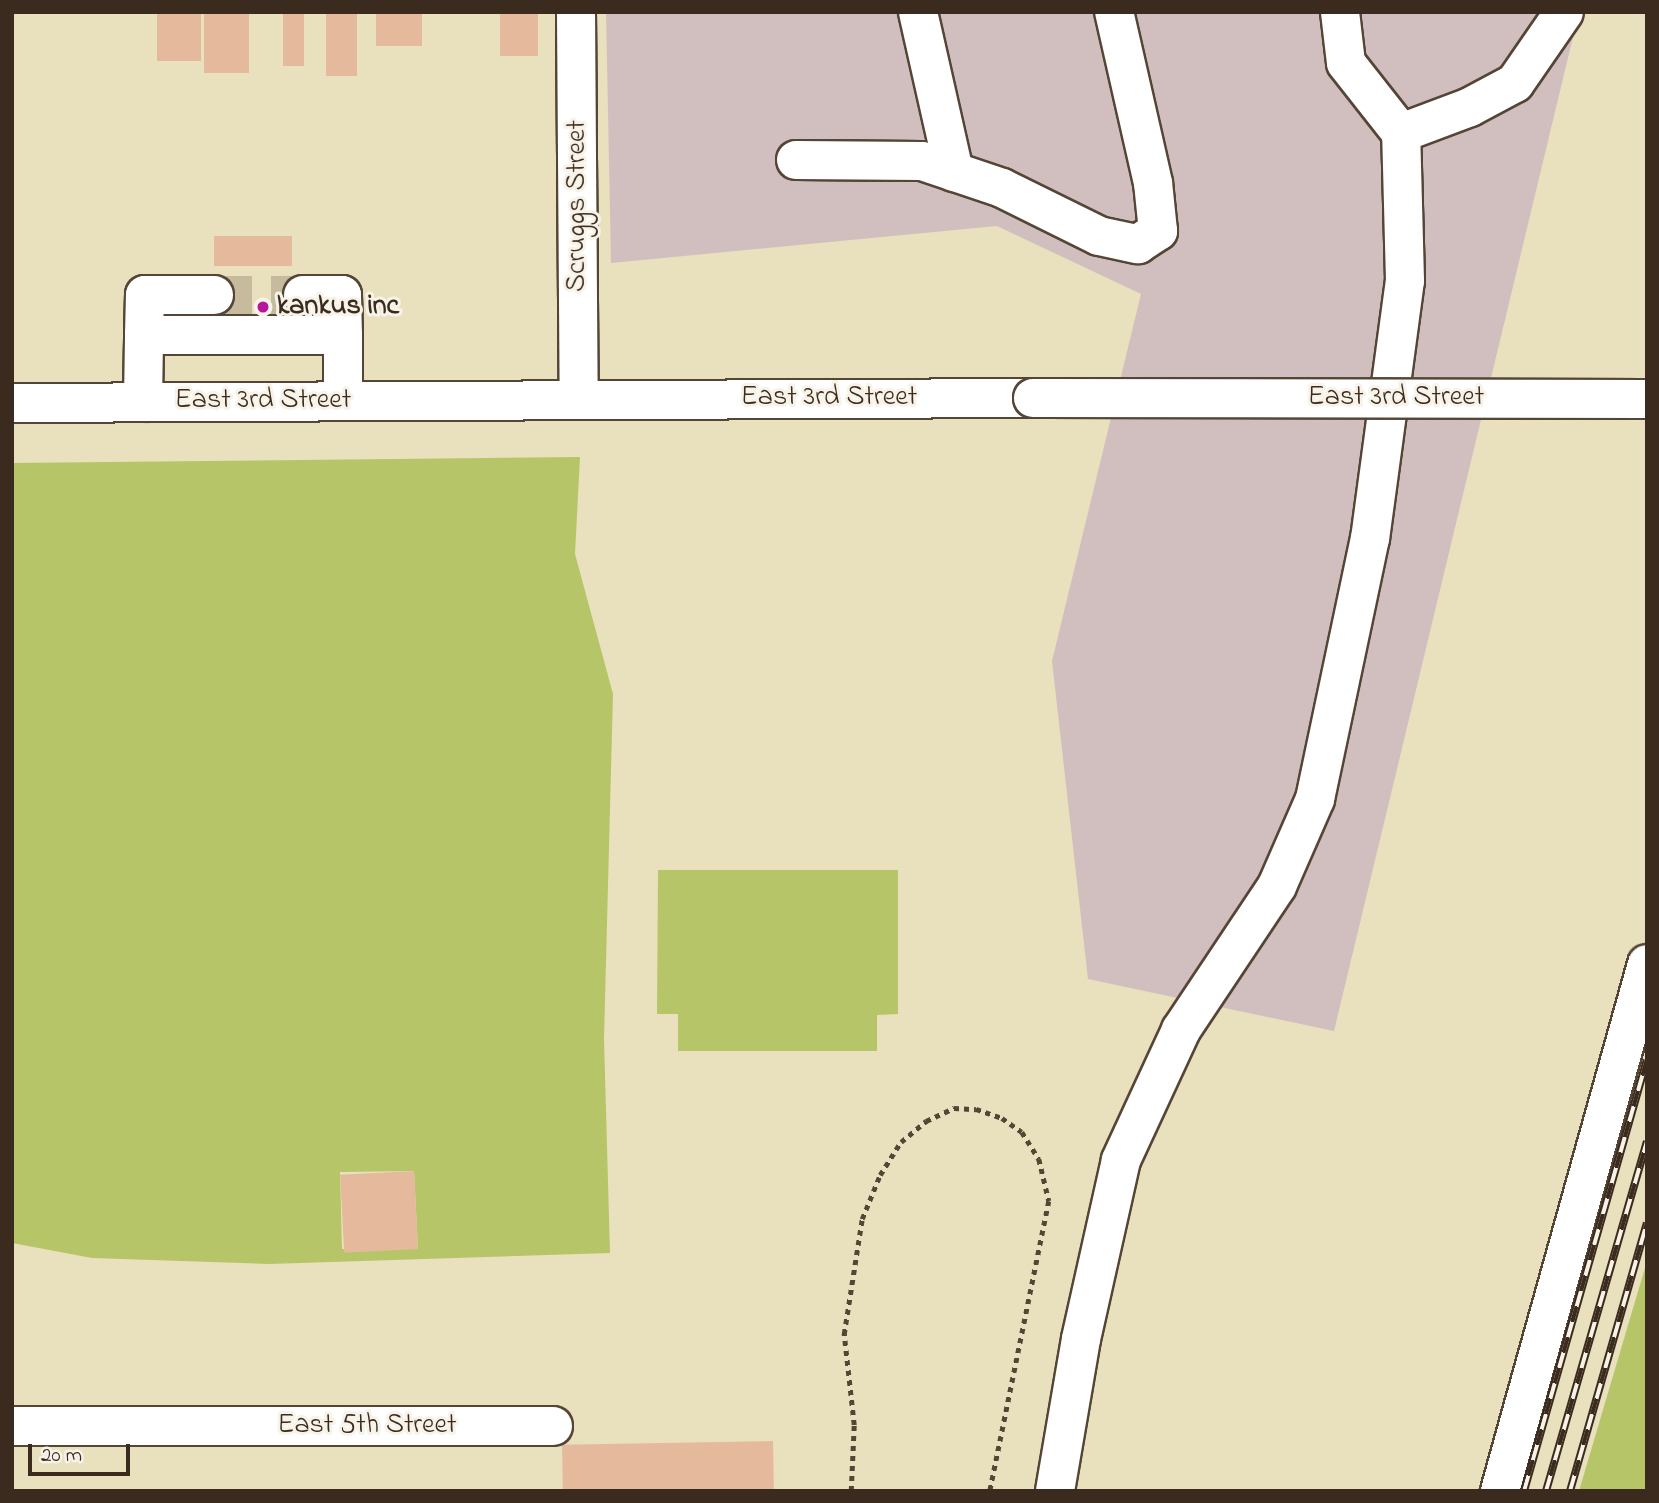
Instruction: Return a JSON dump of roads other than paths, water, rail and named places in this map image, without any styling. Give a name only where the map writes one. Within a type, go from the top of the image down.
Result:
[{"type":"main road","name":"Scruggs Street","points":[[576,12],[579,399]]},
{"type":"main road","points":[[918,12],[954,172]]},
{"type":"main road","points":[[796,160],[922,161],[1002,188],[1099,236],[1138,244],[1158,231],[1153,183],[1114,12]]},
{"type":"main road","points":[[1055,1491],[1081,1339],[1121,1160],[1181,1030],[1278,886],[1315,799],[1370,539],[1405,281],[1401,133],[1346,63],[1340,12]]},
{"type":"main road","points":[[1401,133],[1470,107],[1515,83],[1564,12]]},
{"type":"main road","points":[[143,402],[145,295],[214,295]]},
{"type":"main road","points":[[303,295],[342,295],[342,401]]},
{"type":"main road","points":[[144,335],[343,335]]},
{"type":"main road","name":"East 3rd Street","points":[[12,403],[579,399],[1647,399]]},
{"type":"main road","points":[[1500,1491],[1647,964]]},
{"type":"main road","name":"East 5th Street","points":[[12,1426],[553,1426]]},
{"type":"tunnel","points":[[214,295],[303,295]]},
{"type":"railway","points":[[1524,1491],[1647,1060]]},
{"type":"railway","points":[[1546,1491],[1647,1141]]},
{"type":"railway","points":[[1570,1491],[1647,1223]]},
{"type":"place","name":"kankus inc","points":[[263,307]]}]
